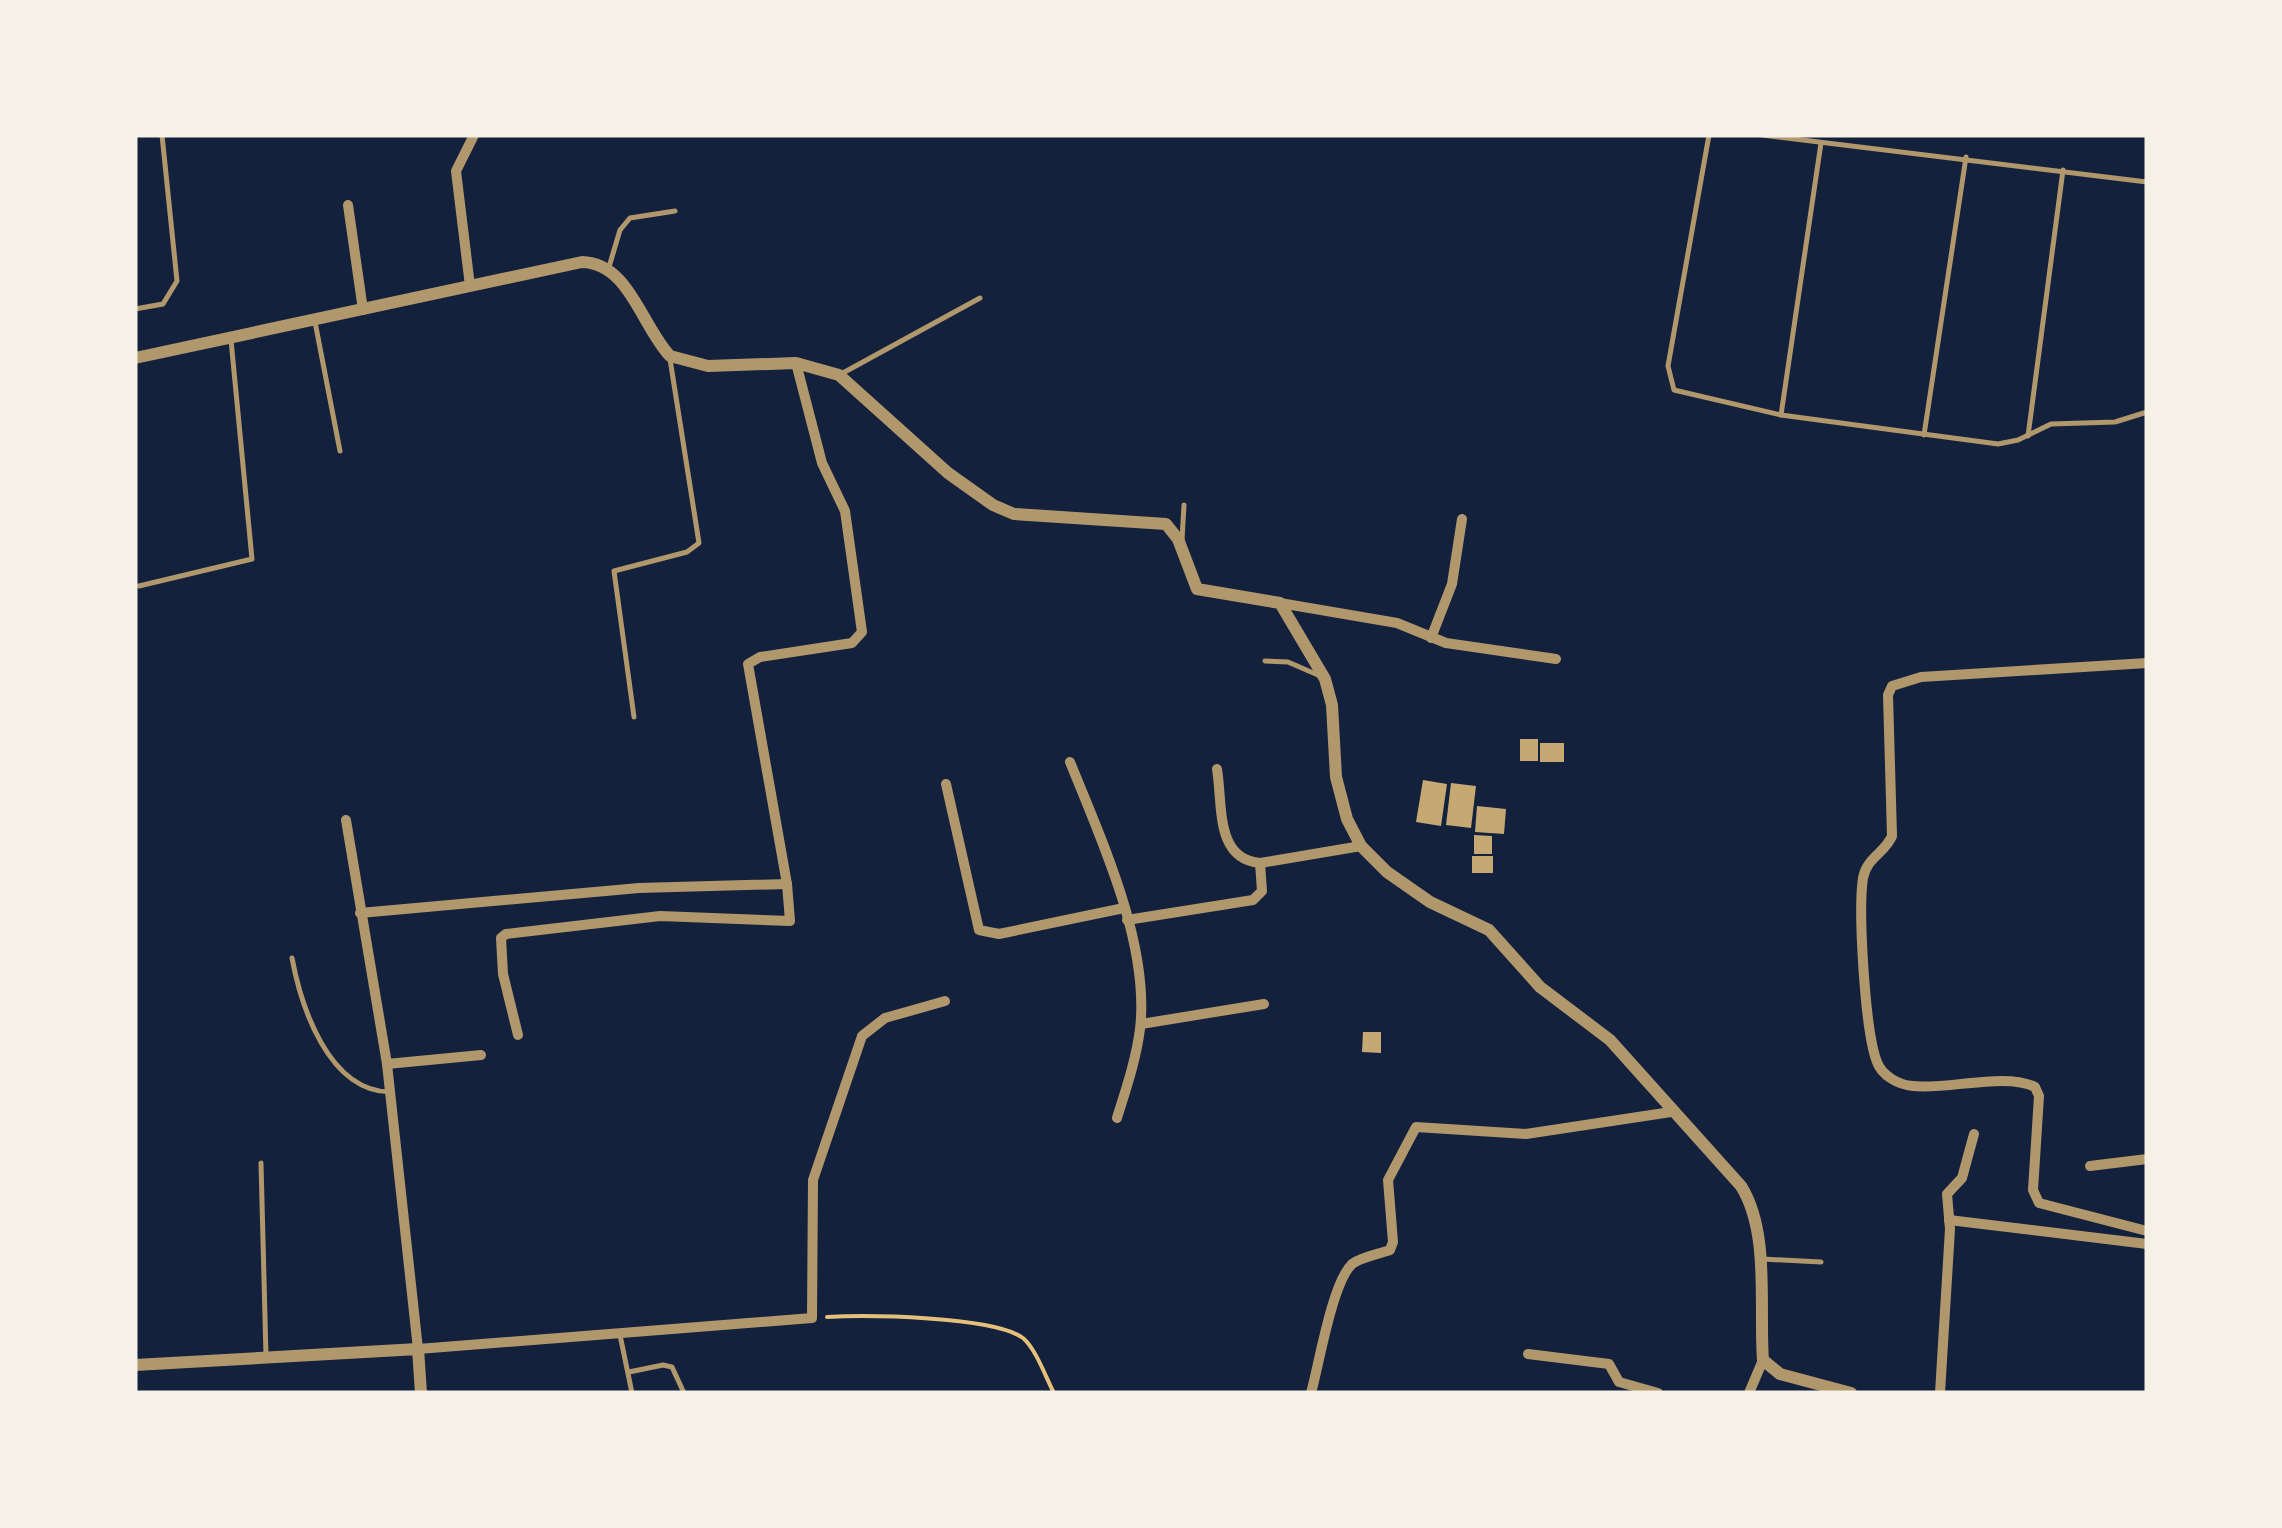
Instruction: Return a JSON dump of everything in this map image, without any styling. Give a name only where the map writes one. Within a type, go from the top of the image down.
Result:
[{"type":"street","points":[[470,286],[456,171],[474,135]]},
{"type":"street","points":[[348,205],[364,310]]},
{"type":"street","points":[[135,358],[582,262],[609,267],[670,356],[708,366],[796,363],[839,375],[899,432],[994,506],[1041,518],[1155,520],[1171,527],[1192,581],[1202,592],[1397,623],[1431,638],[1556,660]]},
{"type":"street","points":[[518,1035],[503,974],[502,938],[506,934],[660,916],[790,920],[788,884],[748,664],[760,658],[856,642],[862,632],[845,511],[822,463],[796,363]]},
{"type":"street","points":[[1431,638],[1452,584],[1462,520]]},
{"type":"street","points":[[1280,602],[1324,680],[1332,704],[1336,777],[1347,819],[1362,846],[1387,872],[1430,902],[1488,930],[1540,987],[1610,1040],[1753,1204],[1760,1259],[1763,1360],[1749,1393]]},
{"type":"street","points":[[2147,663],[1898,681],[1888,695],[1892,836],[1870,858],[1862,899],[1866,1011],[1877,1063],[1886,1075],[1910,1086],[1998,1083],[2036,1087],[2039,1096],[2033,1190],[2038,1203],[2147,1231]]},
{"type":"street","points":[[1070,762],[1125,914],[1140,1024],[1116,1118]]},
{"type":"street","points":[[1218,769],[1233,856],[1260,863],[1362,846]]},
{"type":"street","points":[[946,784],[979,930],[1000,934],[1125,914],[1253,900],[1262,891],[1260,863]]},
{"type":"street","points":[[346,820],[387,1064],[421,1393]]},
{"type":"street","points":[[360,913],[639,888],[788,884]]},
{"type":"street","points":[[135,1365],[418,1349],[812,1318],[814,1180],[862,1036],[885,1018],[945,1001]]},
{"type":"street","points":[[1140,1024],[1264,1004]]},
{"type":"street","points":[[387,1064],[481,1055]]},
{"type":"street","points":[[1311,1393],[1327,1323],[1347,1273],[1353,1264],[1390,1250],[1393,1242],[1388,1180],[1413,1130],[1420,1126],[1508,1134],[1671,1112]]},
{"type":"street","points":[[1940,1393],[1947,1194],[1962,1178],[1974,1134]]},
{"type":"street","points":[[2090,1166],[2147,1159]]},
{"type":"street","points":[[1949,1220],[2147,1244]]},
{"type":"street","points":[[1528,1354],[1609,1364],[1619,1382],[1658,1393]]},
{"type":"street","points":[[1763,1360],[1780,1374],[1851,1393]]},
{"type":"lane","points":[[135,308],[162,304],[174,292],[177,281],[162,135]]},
{"type":"lane","points":[[1709,135],[1669,378],[1674,390],[1781,415],[1998,444],[2028,436],[2051,424],[2115,422],[2147,412]]},
{"type":"lane","points":[[1762,135],[2147,182]]},
{"type":"lane","points":[[1781,415],[1821,144]]},
{"type":"lane","points":[[1924,435],[1966,157]]},
{"type":"lane","points":[[2028,436],[2063,170]]},
{"type":"lane","points":[[609,267],[620,230],[630,218],[675,210]]},
{"type":"lane","points":[[839,375],[980,298]]},
{"type":"lane","points":[[315,322],[340,451]]},
{"type":"lane","points":[[139,586],[252,558],[231,340]]},
{"type":"lane","points":[[634,718],[614,570],[687,552],[699,544],[670,356]]},
{"type":"lane","points":[[1182,548],[1184,504]]},
{"type":"lane","points":[[1266,662],[1300,666],[1324,680]]},
{"type":"lane","points":[[292,958],[300,998],[318,1040],[340,1067],[376,1092],[390,1092]]},
{"type":"lane","points":[[261,1162],[266,1356]]},
{"type":"lane","points":[[1760,1259],[1822,1262]]},
{"type":"lane","points":[[619,1332],[632,1393]]},
{"type":"lane","points":[[630,1372],[663,1365],[672,1368],[684,1393]]},
{"type":"path","points":[[812,1318],[940,1320],[1002,1330],[1024,1339],[1054,1393]]},
{"type":"building","points":[[1520,739],[1538,739],[1538,761],[1520,761]]},
{"type":"building","points":[[1540,743],[1564,743],[1564,762],[1540,762]]},
{"type":"building","points":[[1423,780],[1447,784],[1441,826],[1416,822]]},
{"type":"building","points":[[1451,783],[1476,786],[1471,828],[1446,825]]},
{"type":"building","points":[[1477,806],[1506,809],[1504,834],[1475,832]]},
{"type":"building","points":[[1474,835],[1492,836],[1492,854],[1474,854]]},
{"type":"building","points":[[1472,856],[1493,856],[1493,873],[1472,873]]},
{"type":"building","points":[[1363,1032],[1381,1032],[1381,1053],[1362,1052]]}]
